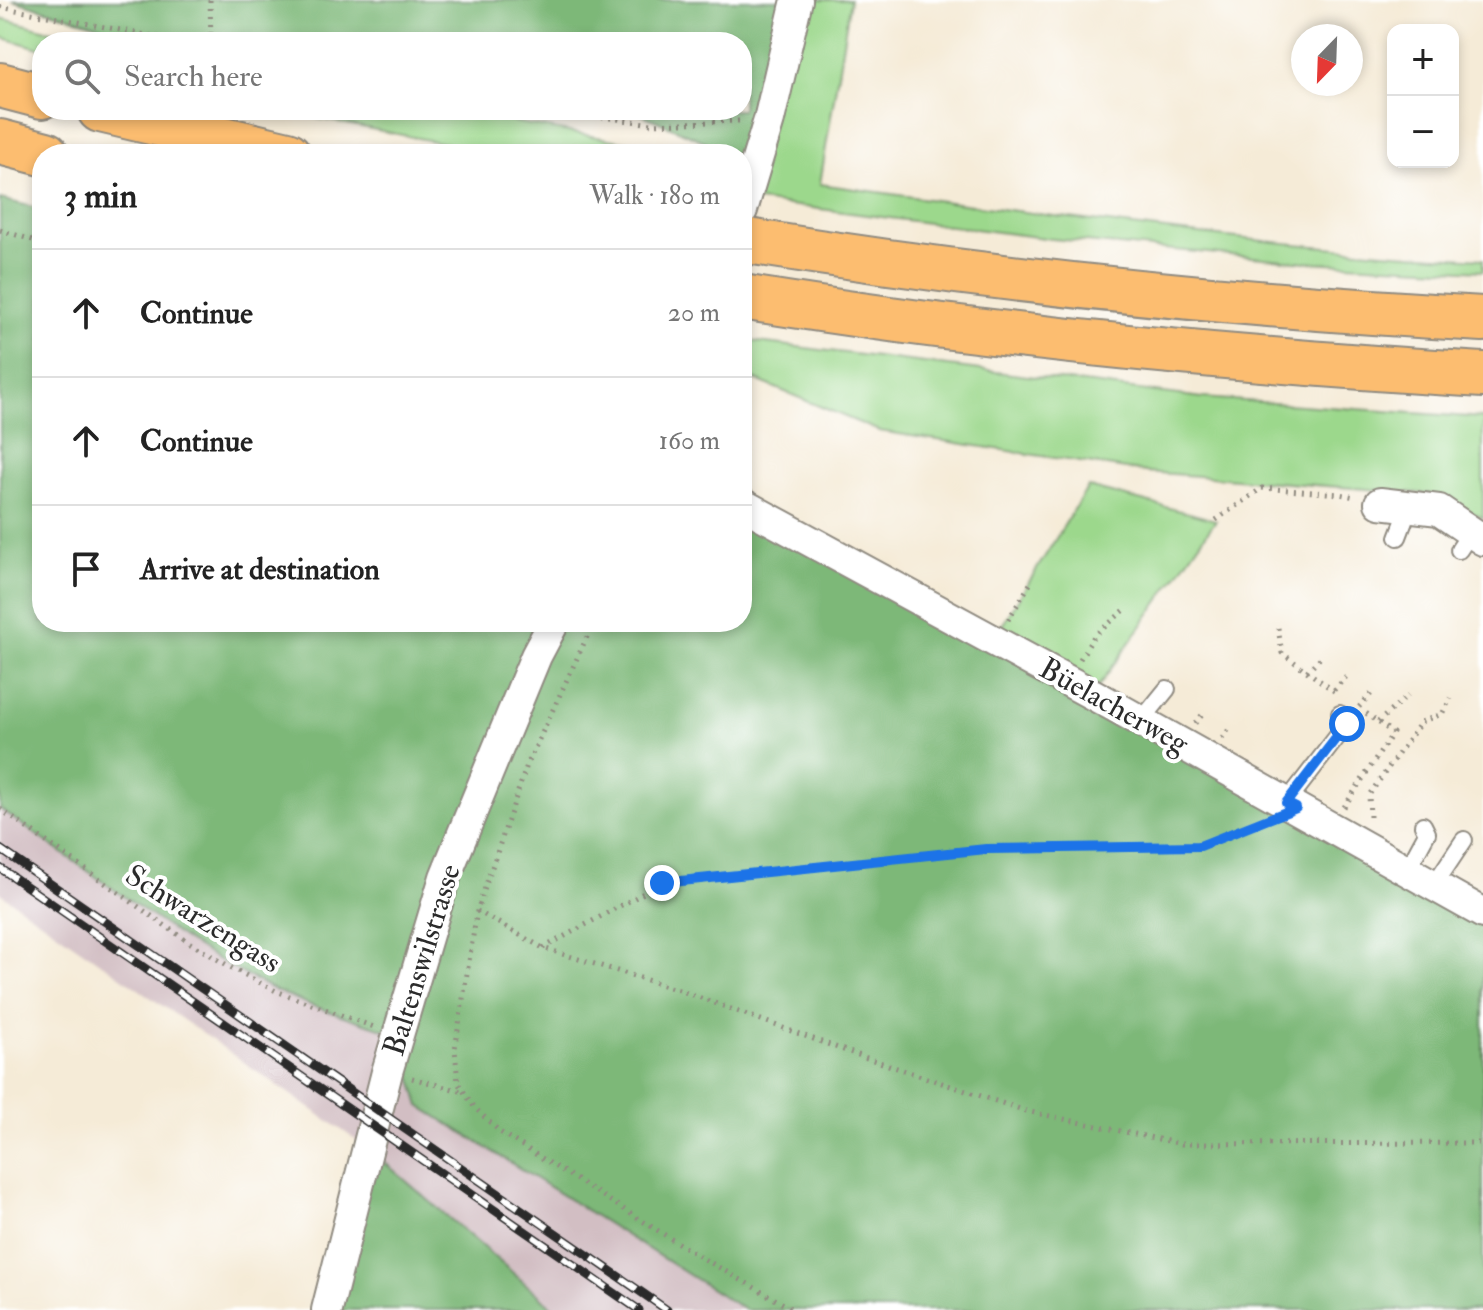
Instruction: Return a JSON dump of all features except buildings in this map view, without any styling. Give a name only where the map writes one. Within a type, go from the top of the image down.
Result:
[{"type":"highway","points":[[0,85],[32,93]]},
{"type":"highway","points":[[143,120],[245,144]]},
{"type":"highway","points":[[0,142],[32,150]]},
{"type":"highway","points":[[752,241],[1081,286],[1483,319]]},
{"type":"highway","points":[[752,298],[1075,341],[1215,356],[1483,375]]},
{"type":"street","points":[[752,179],[797,0]]},
{"type":"street","points":[[1394,506],[1439,510],[1471,541]]},
{"type":"street","name":"Büelacherweg","points":[[752,509],[1069,681],[1483,913]]},
{"type":"street","name":"Baltenswilstrasse","points":[[327,1310],[387,1072],[445,877],[549,632]]},
{"type":"lane","points":[[1394,506],[1398,537]]},
{"type":"lane","points":[[1141,721],[1167,689]]},
{"type":"lane","points":[[1291,805],[1347,724],[1340,714]]},
{"type":"lane","points":[[1407,870],[1427,833],[1423,825]]},
{"type":"lane","points":[[1434,885],[1464,840]]},
{"type":"path","points":[[210,0],[211,32]]},
{"type":"path","points":[[0,7],[131,32]]},
{"type":"path","points":[[624,120],[652,124],[769,120]]},
{"type":"path","points":[[0,230],[32,240]]},
{"type":"path","points":[[1216,520],[1262,488],[1339,494],[1394,506]]},
{"type":"path","points":[[994,641],[1030,584]]},
{"type":"path","points":[[1069,681],[1094,636],[1127,608]]},
{"type":"path","points":[[589,632],[527,765],[477,911],[455,1049],[458,1083],[475,1108],[500,1132],[697,1255],[794,1310]]},
{"type":"path","points":[[1307,671],[1320,658]]},
{"type":"path","points":[[1334,690],[1346,677]]},
{"type":"path","points":[[1358,708],[1371,694]]},
{"type":"path","points":[[1378,722],[1408,695]]},
{"type":"path","points":[[1378,823],[1370,816],[1369,795],[1421,722],[1442,714],[1451,698]]},
{"type":"path","points":[[543,948],[662,883],[986,849],[1200,846],[1291,805]]},
{"type":"path","name":"Schwarzengass","points":[[0,809],[187,941],[232,968],[301,1001],[398,1034]]},
{"type":"path","points":[[477,911],[543,948],[679,990],[846,1051],[1026,1111],[1182,1144],[1483,1143]]},
{"type":"path","points":[[387,1072],[464,1092]]},
{"type":"shaded area","points":[[0,809],[187,941],[232,968],[313,1006],[398,1034],[420,1106],[745,1310],[556,1310],[369,1149],[0,893]]},
{"type":"green space","points":[[12,0],[797,0],[757,164],[752,162],[752,144],[711,144],[654,120],[752,120],[752,32],[121,32]]},
{"type":"green space","points":[[797,0],[850,0],[820,184],[1234,238],[1483,259],[1483,271],[1307,262],[1052,239],[752,200],[752,163]]},
{"type":"green space","points":[[0,18],[55,32],[32,32],[32,46],[0,37]]},
{"type":"green space","points":[[326,120],[504,120],[636,144],[448,144]]},
{"type":"green space","points":[[0,199],[32,207],[32,632],[752,632],[752,510],[1483,913],[1483,1310],[745,1310],[420,1106],[398,1034],[313,1006],[232,968],[187,941],[0,809]]},
{"type":"green space","points":[[752,341],[1203,398],[1483,418],[1483,518],[1431,494],[1146,472],[879,431],[752,378]]},
{"type":"green space","points":[[1088,487],[1216,520],[1096,690],[996,635]]},
{"type":"green space","points":[[369,1149],[556,1310],[327,1310]]},
{"type":"railway","points":[[0,849],[667,1310]]},
{"type":"railway","points":[[0,868],[639,1310]]},
{"type":"route","points":[[662,883],[986,849],[1200,846],[1296,808],[1286,803],[1347,724]]}]
